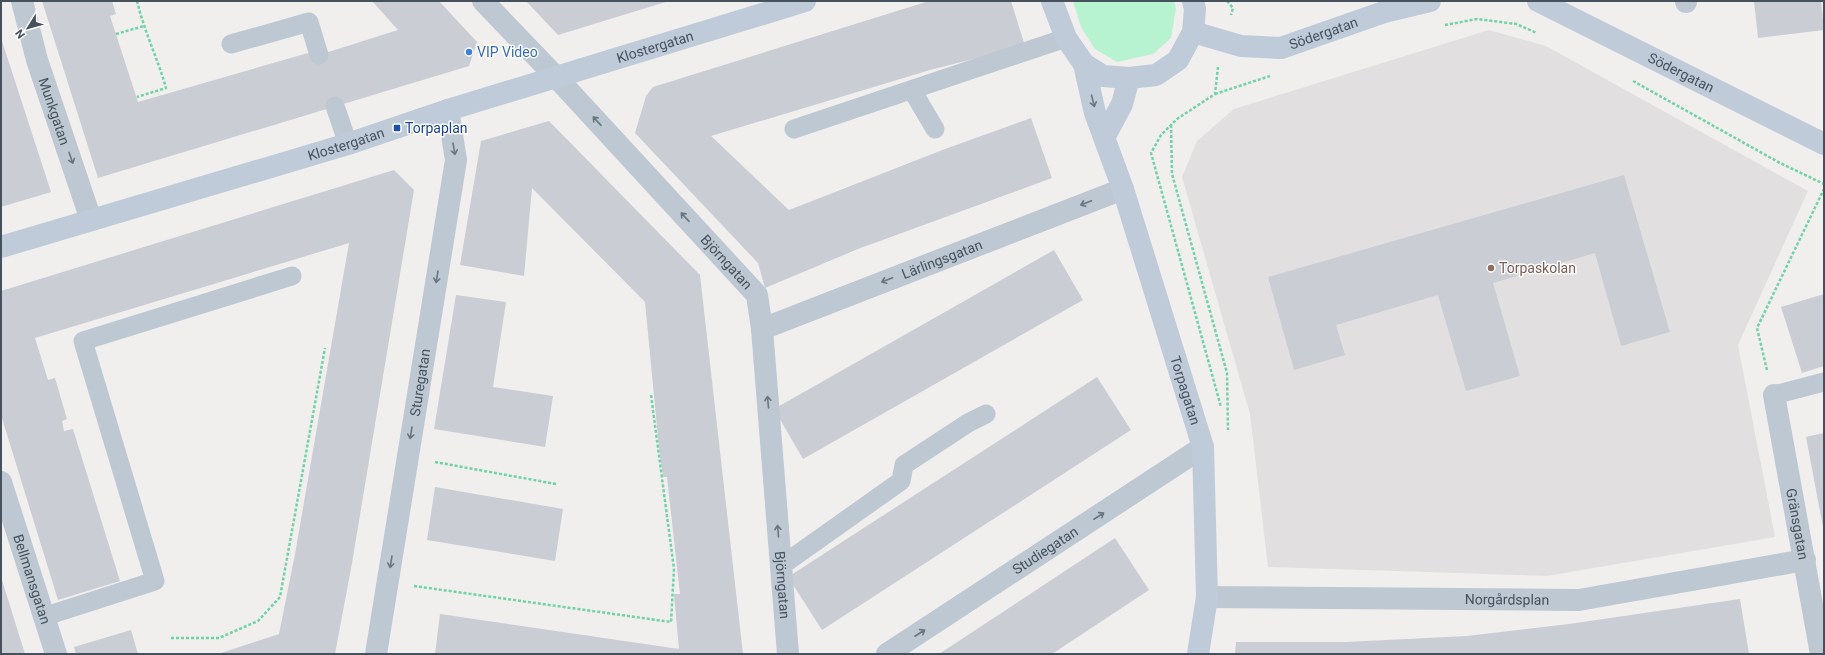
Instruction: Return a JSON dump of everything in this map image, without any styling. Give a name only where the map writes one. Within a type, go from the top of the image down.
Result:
[{"type":"street","name":"Munkgatan","points":[[22,1],[37,60],[91,220]]},
{"type":"street","name":"Björngatan","points":[[482,1],[557,78],[757,295],[762,329],[788,654]]},
{"type":"street","points":[[1052,1],[1066,38],[1084,64],[1103,76],[1129,78],[1156,75],[1178,60],[1193,32],[1195,9],[1193,1]]},
{"type":"street","name":"Södergatan","points":[[1193,32],[1241,46],[1281,48],[1384,12],[1430,1]]},
{"type":"street","name":"Södergatan","points":[[1538,1],[1824,144]]},
{"type":"street","name":"Klostergatan","points":[[1,247],[348,144],[448,110],[802,2]]},
{"type":"street","name":"Torpagatan","points":[[1084,64],[1096,113],[1123,189],[1203,448],[1207,597],[1198,654]]},
{"type":"street","points":[[1105,136],[1122,104],[1129,78]]},
{"type":"street","name":"Sturegatan","points":[[376,654],[456,160],[448,110]]},
{"type":"street","name":"Lärlingsgatan","points":[[762,329],[1123,189]]},
{"type":"street","name":"Gränsgatan","points":[[1774,395],[1821,654]]},
{"type":"street","name":"Studiegatan","points":[[887,654],[1203,448]]},
{"type":"street","name":"Bellmansgatan","points":[[1,482],[56,654]]},
{"type":"street","name":"Norgårdsplan","points":[[1207,597],[1579,600],[1804,560]]},
{"type":"lane","points":[[231,44],[309,22],[320,55]]},
{"type":"lane","points":[[794,129],[1066,38]]},
{"type":"lane","points":[[912,90],[935,129]]},
{"type":"lane","points":[[335,106],[348,144]]},
{"type":"lane","points":[[44,617],[155,581],[83,340],[292,276]]},
{"type":"lane","points":[[1774,395],[1824,382]]},
{"type":"lane","points":[[781,566],[901,481],[904,465],[968,423],[986,414]]},
{"type":"path","points":[[136,1],[144,26],[160,65],[166,88],[137,97]]},
{"type":"path","points":[[1227,1],[1233,8]]},
{"type":"path","points":[[1440,26],[1478,19],[1516,24],[1543,36]]},
{"type":"path","points":[[116,34],[144,26]]},
{"type":"path","points":[[1222,407],[1151,153],[1161,135],[1177,119],[1215,94],[1275,75]]},
{"type":"path","points":[[1215,94],[1216,76]]},
{"type":"path","points":[[1631,80],[1780,163],[1824,184]]},
{"type":"path","points":[[1171,125],[1172,174],[1227,373],[1228,430],[1224,415]]},
{"type":"path","points":[[1774,395],[1757,328],[1824,189]]},
{"type":"path","points":[[171,638],[219,638],[258,621],[280,597],[325,348]]},
{"type":"path","points":[[388,582],[671,622],[674,570],[651,395]]},
{"type":"path","points":[[407,457],[556,484]]},
{"type":"shaded area","name":"Torpaskolan","points":[[1489,30],[1546,46],[1808,191],[1738,345],[1775,537],[1547,576],[1268,567],[1250,414],[1182,177],[1197,141],[1234,109]]},
{"type":"green space","points":[[1073,1],[1174,1],[1176,9],[1171,38],[1153,54],[1117,62],[1095,49],[1081,27]]},
{"type":"building","points":[[42,1],[112,1],[116,14],[110,16],[138,102],[315,51],[319,55],[398,30],[372,1],[439,1],[477,42],[469,66],[98,178]]},
{"type":"building","points":[[526,1],[669,1],[558,35]]},
{"type":"building","points":[[929,1],[1011,1],[1025,46],[930,70],[711,136],[789,210],[945,149],[1031,118],[1052,178],[858,249],[765,288],[758,263],[635,133],[646,96],[653,87]]},
{"type":"building","points":[[1754,1],[1821,1],[1824,30],[1758,38]]},
{"type":"building","points":[[1,38],[51,192],[1,207]]},
{"type":"building","points":[[549,121],[700,275],[743,654],[435,654],[440,614],[679,649],[674,594],[680,594],[667,477],[663,477],[659,448],[645,302],[532,188],[524,276],[460,265],[481,141]]},
{"type":"building","points":[[394,170],[414,190],[352,563],[335,654],[218,654],[279,634],[295,554],[349,243],[35,338],[48,380],[55,378],[67,419],[62,421],[64,431],[73,429],[120,581],[58,600],[1,415],[1,291]]},
{"type":"building","name":"Torpaskolan","points":[[1624,175],[1670,332],[1621,346],[1595,253],[1493,283],[1520,376],[1466,391],[1438,295],[1336,325],[1345,355],[1294,370],[1268,277]]},
{"type":"building","points":[[1054,250],[1083,300],[803,459],[774,409]]},
{"type":"building","points":[[1824,294],[1824,366],[1802,373],[1781,307]]},
{"type":"building","points":[[456,295],[506,302],[493,387],[553,396],[545,447],[434,429]]},
{"type":"building","points":[[1097,377],[1131,430],[822,630],[788,577]]},
{"type":"building","points":[[1824,433],[1824,527],[1823,527],[1806,437]]},
{"type":"building","points":[[435,487],[563,509],[555,561],[427,540]]},
{"type":"building","points":[[1115,538],[1149,590],[1052,654],[939,654]]},
{"type":"building","points":[[1,577],[25,654],[1,654]]},
{"type":"building","points":[[1740,599],[1749,654],[1235,654],[1236,642],[1346,642],[1467,636],[1569,624]]},
{"type":"building","points":[[131,630],[138,654],[76,654],[74,647]]},
{"type":"place","name":"VIP Video","points":[[469,52]]},
{"type":"place","name":"Torpaplan","points":[[397,128]]},
{"type":"place","name":"Torpaskolan","points":[[1491,268]]}]
